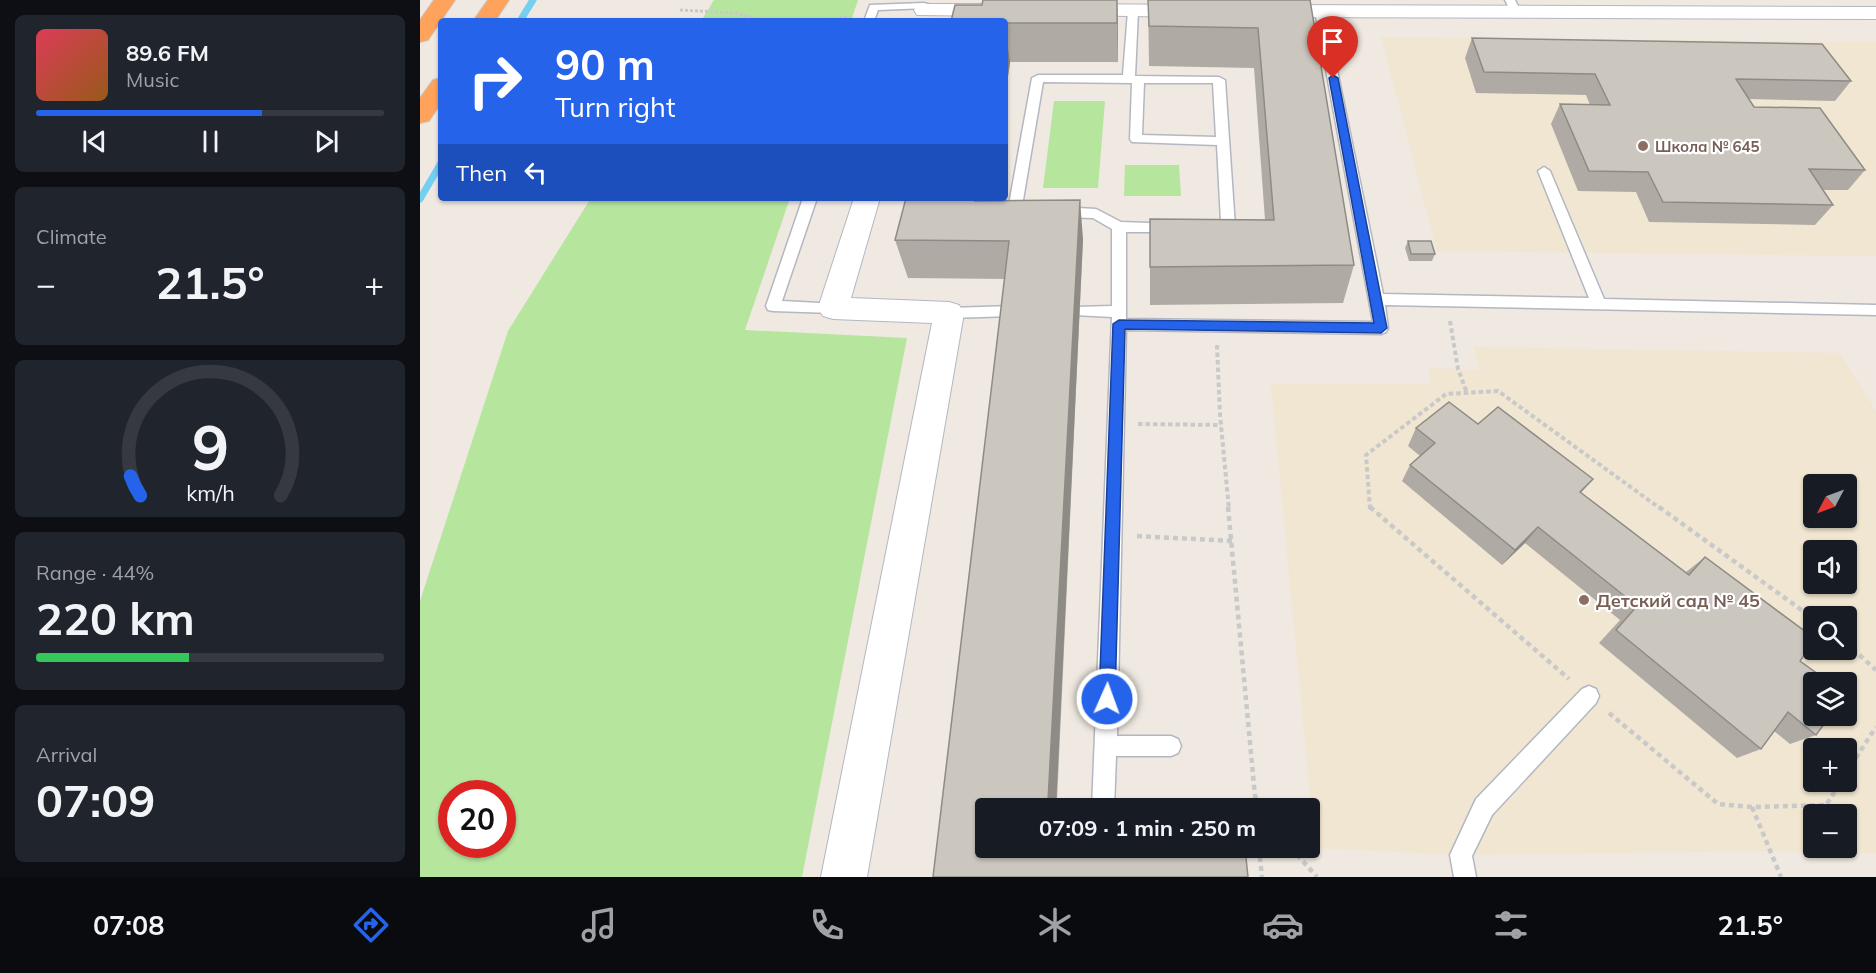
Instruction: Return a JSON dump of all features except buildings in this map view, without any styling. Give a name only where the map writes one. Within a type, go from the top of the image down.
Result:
[{"type":"highway","points":[[420,35],[446,0]]},
{"type":"highway","points":[[486,18],[499,0]]},
{"type":"highway","points":[[420,116],[438,89]]},
{"type":"street","points":[[1250,11],[1320,11],[1366,6],[1513,6],[1876,13]]},
{"type":"street","points":[[924,9],[1017,10]]},
{"type":"street","points":[[1052,10],[1215,11]]},
{"type":"street","points":[[844,877],[949,313],[833,308],[866,201]]},
{"type":"lane","points":[[870,18],[874,7],[924,9]]},
{"type":"lane","points":[[1133,11],[1136,139],[1223,141]]},
{"type":"lane","points":[[1080,311],[1119,318],[1215,327],[1381,328],[1320,11]]},
{"type":"lane","points":[[1185,227],[1119,227],[1095,213],[1015,210],[1038,78],[1219,80],[1228,227],[1206,227]]},
{"type":"lane","points":[[1545,171],[1599,305]]},
{"type":"lane","points":[[809,201],[773,306],[833,308]]},
{"type":"lane","points":[[1103,798],[1119,318],[1119,227]]},
{"type":"lane","points":[[1377,299],[1447,303],[1871,310],[1876,325]]},
{"type":"lane","points":[[949,313],[1013,311]]},
{"type":"lane","points":[[1465,877],[1461,855],[1484,807],[1589,696]]},
{"type":"lane","points":[[1106,746],[1170,746]]},
{"type":"path","points":[[680,10],[735,13],[754,18]]},
{"type":"path","points":[[1447,303],[1458,369],[1467,393]]},
{"type":"path","points":[[1215,327],[1221,425],[1255,796]]},
{"type":"path","points":[[1803,611],[1498,391],[1446,394],[1366,455],[1370,509],[1718,804],[1752,807],[1826,805],[1834,792]]},
{"type":"path","points":[[1115,423],[1221,425]]},
{"type":"path","points":[[1112,535],[1232,541]]},
{"type":"path","points":[[1857,653],[1876,670]]},
{"type":"path","points":[[1857,756],[1876,727]]},
{"type":"path","points":[[1752,807],[1781,877]]},
{"type":"path","points":[[1260,858],[1262,877]]},
{"type":"path","points":[[1300,858],[1317,877]]},
{"type":"shaded area","name":"Школа № 645","points":[[1381,37],[1876,42],[1876,256],[1437,251]]},
{"type":"shaded area","name":"Детский сад № 45","points":[[1473,347],[1840,353],[1876,411],[1876,853],[1857,853],[1857,804],[1803,804],[1803,852],[1461,855],[1320,848],[1320,798],[1310,798],[1271,384],[1431,384],[1429,368],[1480,370]]},
{"type":"green space","points":[[714,0],[858,0],[852,18],[703,18]]},
{"type":"green space","points":[[1054,101],[1105,101],[1098,188],[1043,188]]},
{"type":"green space","points":[[1125,165],[1179,165],[1181,196],[1124,196]]},
{"type":"green space","points":[[589,201],[789,201],[745,330],[907,338],[802,877],[420,877],[420,601],[508,331]]},
{"type":"waterway","points":[[522,18],[533,0]]},
{"type":"waterway","points":[[420,199],[438,168]]},
{"type":"place","name":"Школа № 645","points":[[1643,146]]},
{"type":"place","name":"Детский сад № 45","points":[[1584,600]]},
{"type":"route","points":[[1107,699],[1119,324],[1381,328],[1333,78]]}]
